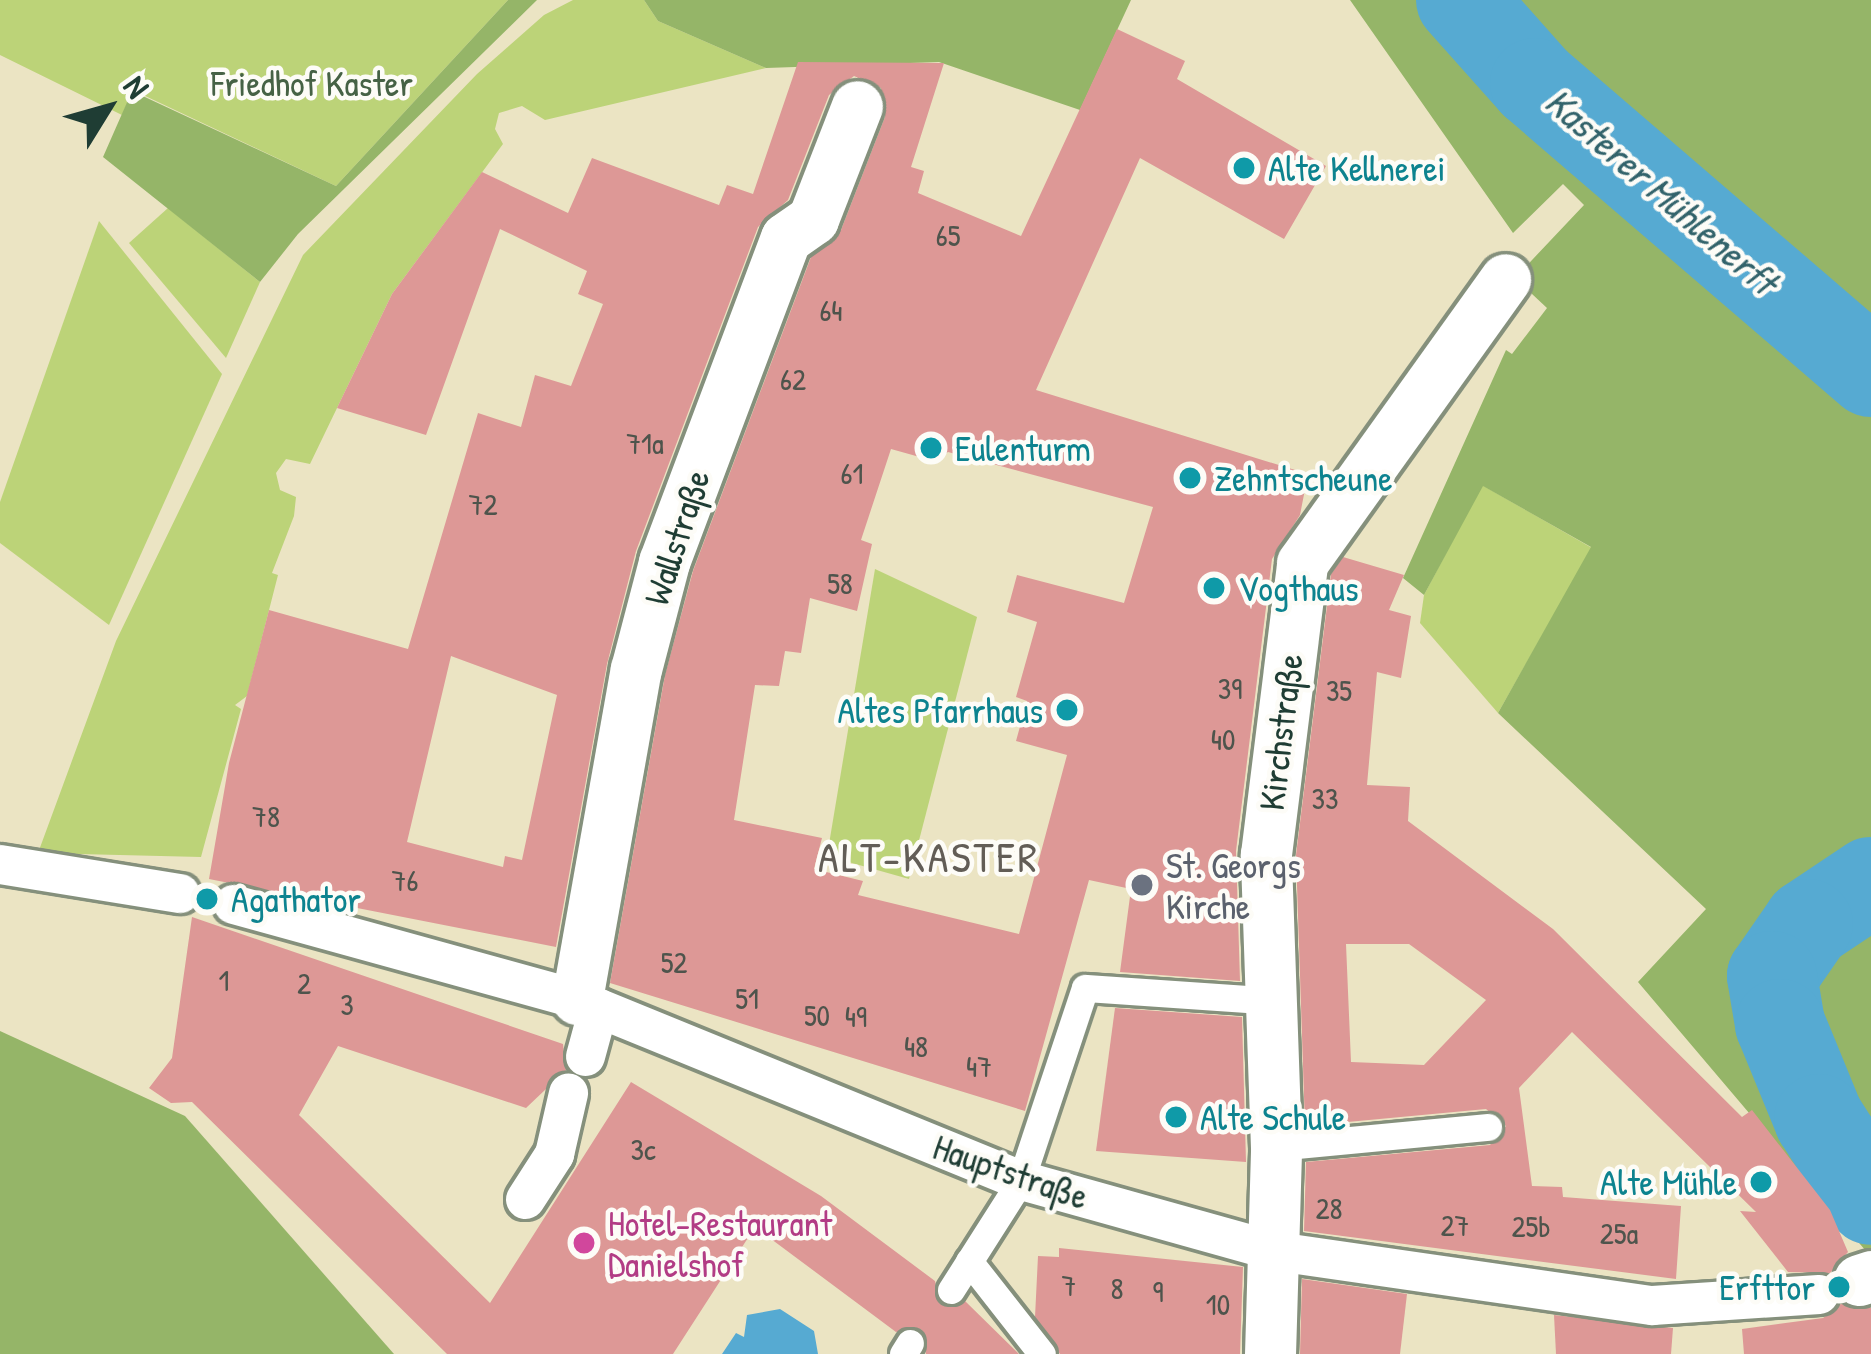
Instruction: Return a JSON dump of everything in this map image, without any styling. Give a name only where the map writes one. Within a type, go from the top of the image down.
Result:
[{"type":"street","name":"Wallstraße","points":[[587,1004],[636,668],[664,562],[786,238],[813,219],[857,106]]},
{"type":"street","name":"Kirchstraße","points":[[1270,1354],[1276,1147],[1266,854],[1302,563],[1511,270]]},
{"type":"street","points":[[0,863],[180,893]]},
{"type":"street","name":"Hauptstraße","points":[[233,904],[587,1004],[1021,1180],[1276,1250],[1652,1305],[1853,1282]]},
{"type":"street","points":[[585,1056],[587,1004]]},
{"type":"street","points":[[526,1199],[554,1154],[568,1094]]},
{"type":"lane","points":[[950,1290],[1021,1180],[1085,988],[1274,1000]]},
{"type":"lane","points":[[1276,1147],[1488,1127]]},
{"type":"lane","points":[[969,1262],[1042,1354]]},
{"type":"green space","name":"Friedhof Kaster","points":[[0,0],[508,0],[336,186],[141,94],[132,92],[122,115],[0,55]]},
{"type":"green space","points":[[508,0],[537,0],[298,234],[260,282],[103,157],[132,91],[336,186]]},
{"type":"green space","points":[[573,0],[644,0],[658,21],[766,68],[545,120],[522,106],[499,113],[495,129],[503,144],[392,294],[310,464],[286,459],[276,473],[280,490],[296,497],[294,516],[272,573],[278,575],[247,696],[235,705],[241,709],[201,857],[38,853],[116,641],[303,255],[477,74],[544,15]]},
{"type":"green space","points":[[644,0],[1131,0],[1080,110],[939,62],[766,68],[658,21]]},
{"type":"green space","points":[[1350,0],[1871,0],[1871,1257],[1638,982],[1706,909],[1498,713],[1591,547],[1483,486],[1424,595],[1403,578],[1506,350],[1512,354],[1547,308],[1515,278],[1584,205],[1563,184],[1513,233]]},
{"type":"green space","points":[[168,208],[260,282],[226,358],[129,243]]},
{"type":"green space","points":[[99,221],[222,374],[109,625],[0,543],[0,502]]},
{"type":"green space","points":[[1482,485],[1592,548],[1498,713],[1420,623],[1424,595]]},
{"type":"green space","points":[[875,569],[977,617],[909,879],[827,856]]},
{"type":"green space","points":[[0,1031],[185,1116],[394,1354],[0,1354]]},
{"type":"water","points":[[780,1309],[814,1331],[818,1354],[722,1354],[736,1333],[744,1337],[747,1315]]},
{"type":"building","points":[[1117,29],[1185,61],[1177,79],[1326,166],[1284,239],[1140,158],[1036,390],[1308,474],[1300,515],[1272,559],[1236,851],[1240,981],[1120,972],[1131,889],[1089,880],[1025,1111],[610,983],[665,675],[693,571],[811,257],[841,230],[885,117],[881,88],[854,76],[829,95],[788,200],[758,227],[636,551],[607,664],[556,947],[209,879],[229,763],[269,610],[408,649],[478,413],[521,427],[535,375],[571,386],[603,304],[578,294],[587,271],[500,229],[426,435],[337,408],[392,294],[482,172],[568,213],[592,158],[719,205],[727,185],[753,194],[798,62],[944,63],[911,167],[924,171],[918,193],[1021,236]],"holes":[[[891,449],[934,461],[948,452],[1153,507],[1124,603],[1017,575],[1007,612],[1037,622],[1016,697],[1027,701],[1016,741],[1067,755],[1019,934],[858,895],[863,881],[814,869],[822,838],[734,820],[755,685],[779,686],[785,651],[801,653],[810,598],[857,611],[872,544],[861,540]],[[451,656],[557,695],[522,860],[505,856],[503,867],[407,842]]]},
{"type":"building","points":[[1343,557],[1404,575],[1389,610],[1411,616],[1401,678],[1377,672],[1367,785],[1410,787],[1408,821],[1553,929],[1742,1117],[1752,1110],[1830,1210],[1848,1252],[1830,1273],[1788,1272],[1740,1211],[1756,1212],[1572,1032],[1519,1088],[1532,1186],[1562,1187],[1563,1197],[1681,1206],[1676,1279],[1304,1231],[1306,1162],[1490,1145],[1506,1126],[1486,1109],[1305,1126],[1296,855],[1331,574]],"holes":[[[1346,944],[1409,944],[1486,1000],[1424,1065],[1351,1062]]]},
{"type":"building","points":[[192,917],[563,1044],[566,1070],[526,1108],[338,1046],[299,1115],[490,1303],[631,1082],[821,1196],[935,1281],[940,1304],[965,1301],[1019,1354],[926,1354],[921,1329],[896,1332],[755,1227],[673,1354],[447,1354],[192,1102],[171,1103],[149,1088],[172,1058]]},
{"type":"building","name":"Alte Schule","points":[[1115,1008],[1242,1017],[1246,1162],[1096,1151]]},
{"type":"building","points":[[1059,1248],[1243,1267],[1240,1354],[1060,1354],[1035,1317],[1038,1256],[1059,1257]]},
{"type":"building","points":[[1302,1279],[1407,1294],[1400,1354],[1300,1354]]},
{"type":"building","points":[[1841,1304],[1871,1308],[1871,1354],[1744,1354],[1742,1329],[1823,1318]]},
{"type":"building","points":[[1554,1315],[1673,1328],[1671,1354],[1556,1354]]},
{"type":"waterway","name":"Kasterer Mühlenerft","points":[[1461,0],[1535,83],[1871,372]]},
{"type":"waterway","name":"Kasterer Mühlenerft","points":[[1871,882],[1808,924],[1772,976],[1780,1024],[1819,1119],[1871,1200]]},
{"type":"place","name":"Alte Kellnerei","points":[[1244,168]]},
{"type":"place","name":"Eulenturm","points":[[931,448]]},
{"type":"place","name":"Zehntscheune","points":[[1190,478]]},
{"type":"place","name":"Vogthaus","points":[[1214,588]]},
{"type":"place","name":"Altes Pfarrhaus","points":[[1067,710]]},
{"type":"place","name":"St. Georgs Kirche","points":[[1142,885]]},
{"type":"place","name":"Agathator","points":[[207,899]]},
{"type":"place","name":"Alte Schule","points":[[1176,1117]]},
{"type":"place","name":"Alte Mühle","points":[[1761,1182]]},
{"type":"place","name":"Hotel-Restaurant Danielshof","points":[[584,1243]]},
{"type":"place","name":"Erfttor","points":[[1839,1287]]},
{"type":"district","name":"ALT-KASTER","points":[[929,857]]}]
